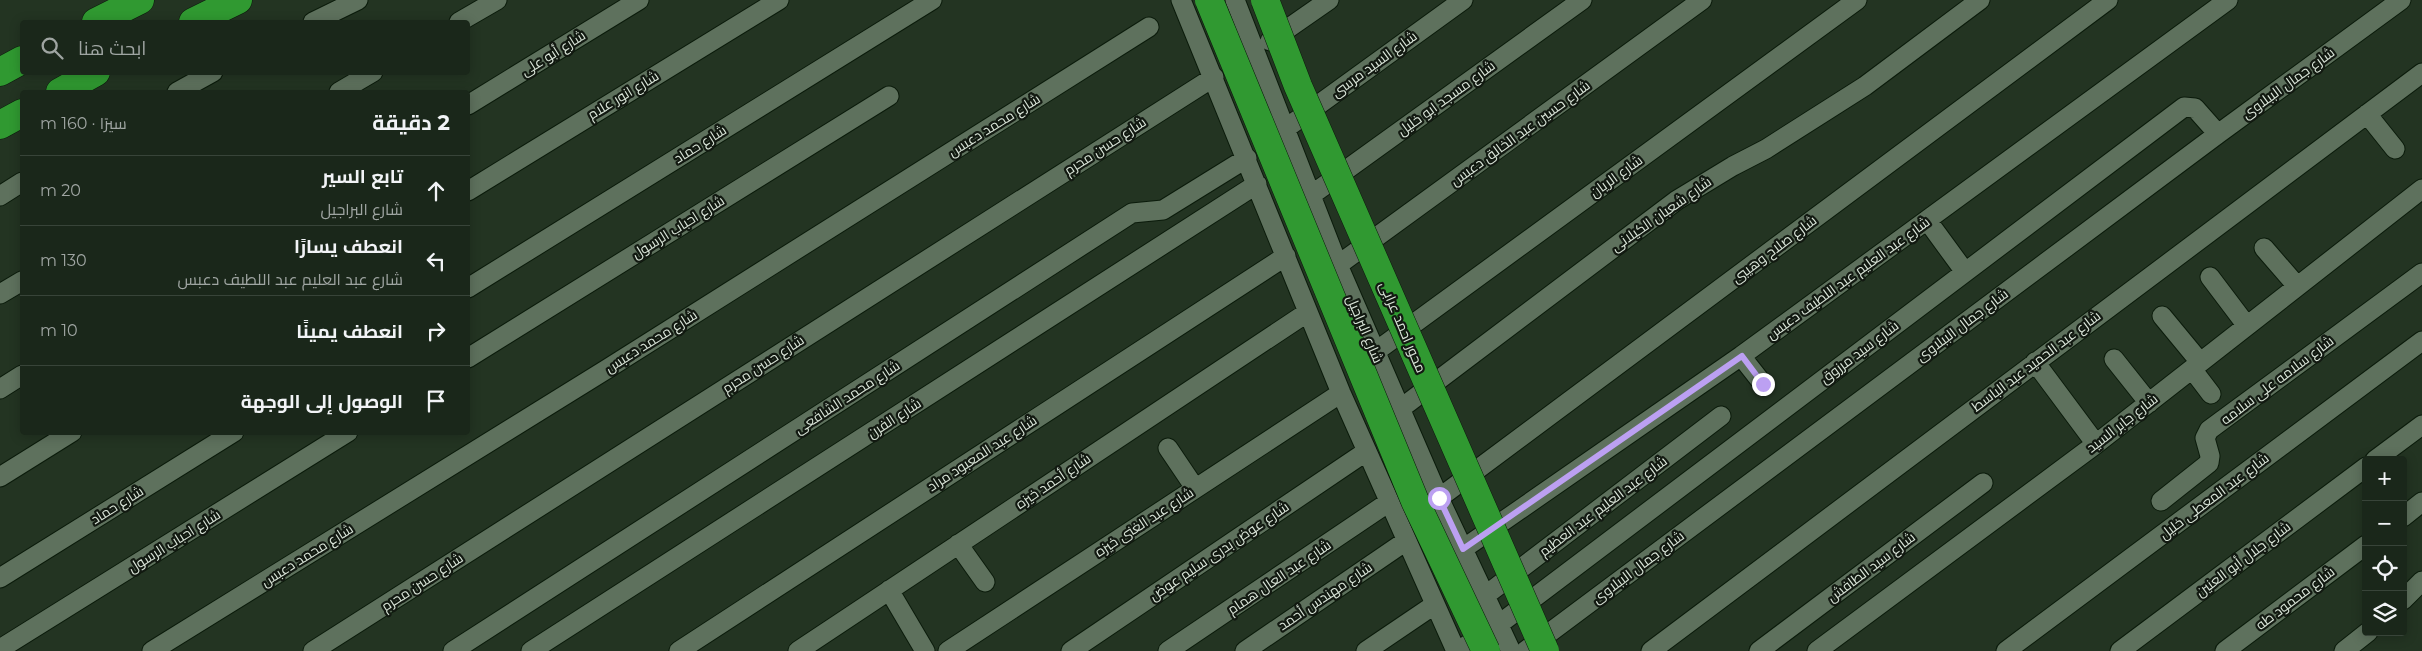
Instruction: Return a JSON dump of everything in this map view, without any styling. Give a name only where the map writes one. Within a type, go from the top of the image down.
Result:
[{"type":"highway","points":[[100,20],[140,0]]},
{"type":"highway","points":[[197,20],[238,0]]},
{"type":"highway","points":[[1209,0],[1337,316],[1415,501],[1486,651]]},
{"type":"highway","name":"محور احمد عرابى","points":[[1265,0],[1302,95],[1545,651]]},
{"type":"highway","points":[[64,90],[91,75]]},
{"type":"highway","points":[[0,125],[20,114]]},
{"type":"street","points":[[317,20],[358,0]]},
{"type":"street","points":[[462,20],[497,0]]},
{"type":"street","name":"شارع أبو على","points":[[470,104],[639,0]]},
{"type":"street","name":"شارع انور علام","points":[[470,190],[779,0]]},
{"type":"street","name":"شارع حماد","points":[[470,287],[932,0]]},
{"type":"street","points":[[1181,0],[1247,158],[1341,393],[1434,604],[1451,649]]},
{"type":"street","name":"شارع البراجيل","points":[[1235,0],[1338,265],[1439,498],[1511,651]]},
{"type":"street","points":[[1245,25],[1281,0]]},
{"type":"street","points":[[1255,52],[1329,0]]},
{"type":"street","name":"شارع السيد مرسى","points":[[1285,129],[1464,0]]},
{"type":"street","name":"شارع مسجد ابو خليل","points":[[1310,196],[1582,0]]},
{"type":"street","name":"شارع حسين عبد الخالق دعبس","points":[[1338,265],[1702,0]]},
{"type":"street","name":"شارع الريان","points":[[1375,352],[1857,0]]},
{"type":"street","name":"شارع شعبان الكيلانى","points":[[1400,409],[1677,200],[1733,166],[1766,149],[1865,86],[1980,0]]},
{"type":"street","name":"شارع صلاح وهيبى","points":[[1439,498],[2108,0]]},
{"type":"street","name":"شارع عبد العليم عبد اللطيف دعبس","points":[[1463,549],[1742,356],[2228,0]]},
{"type":"street","name":"شارع جمال الببلاوى","points":[[1525,651],[2218,134],[2401,0]]},
{"type":"street","name":"شارع محمد دعبس","points":[[152,651],[608,369],[1148,27]]},
{"type":"street","name":"شارع عبد الحميد عبد الباسط","points":[[1651,651],[2422,73]]},
{"type":"street","points":[[181,90],[208,75]]},
{"type":"street","points":[[342,90],[369,75]]},
{"type":"street","name":"شارع حسن محرم","points":[[313,651],[1214,77]]},
{"type":"street","name":"شارع احباب الرسول","points":[[470,357],[889,96]]},
{"type":"street","name":"شارع سيد مرزوق","points":[[1451,649],[1498,625],[2184,107],[2195,108],[2218,134]]},
{"type":"street","points":[[2368,114],[2395,149]]},
{"type":"street","name":"شارع محمد الشافعى","points":[[453,651],[1132,213],[1163,210],[1247,158]]},
{"type":"street","points":[[0,196],[20,183]]},
{"type":"street","name":"شارع الفرن","points":[[531,651],[1257,184]]},
{"type":"street","name":"شارع جابر السيد","points":[[1817,651],[2096,444],[2422,189]]},
{"type":"street","points":[[1927,220],[1965,272]]},
{"type":"street","points":[[2264,248],[2297,286]]},
{"type":"street","name":"شارع عبد المعبود مراد","points":[[679,651],[1286,256]]},
{"type":"street","name":"شارع سلامه على سلامه","points":[[2161,501],[2209,463],[2210,456],[2206,438],[2209,430],[2422,272]]},
{"type":"street","points":[[2210,277],[2247,326]]},
{"type":"street","points":[[0,294],[20,286]]},
{"type":"street","name":"شارع أحمد خيزه","points":[[798,651],[1308,312]]},
{"type":"street","points":[[2162,316],[2196,366],[2211,394]]},
{"type":"street","name":"شارع عبد المعطى خليل","points":[[2006,651],[2422,341]]},
{"type":"street","points":[[1742,356],[1763,384]]},
{"type":"street","points":[[2114,359],[2149,403]]},
{"type":"street","points":[[2035,362],[2096,444]]},
{"type":"street","points":[[0,389],[20,377]]},
{"type":"street","name":"شارع عبد الغنى خيزه","points":[[948,651],[1341,393]]},
{"type":"street","name":"شارع عبد العليم عبد العظيم","points":[[1486,595],[1721,416]]},
{"type":"street","points":[[2380,456],[2422,425]]},
{"type":"street","points":[[0,477],[67,435]]},
{"type":"street","name":"شارع حماد","points":[[0,578],[229,435]]},
{"type":"street","name":"شارع احباب الرسول","points":[[0,649],[343,435]]},
{"type":"street","points":[[1168,448],[1195,488]]},
{"type":"street","name":"شارع عوض بدرى سليم عوض","points":[[1071,651],[1367,451]]},
{"type":"street","name":"شارع جلال أبو العنين","points":[[2120,651],[2362,470]]},
{"type":"street","name":"شارع سيد الطافش","points":[[1759,651],[1983,483]]},
{"type":"street","name":"شارع عبد العال همام","points":[[1168,651],[1389,502]]},
{"type":"street","points":[[2407,514],[2422,502]]},
{"type":"street","name":"شارع مهندس أحمد","points":[[1245,651],[1406,540]]},
{"type":"street","points":[[958,544],[985,582]]},
{"type":"street","name":"شارع محمود طه","points":[[2225,651],[2365,546]]},
{"type":"street","points":[[2407,596],[2422,581]]},
{"type":"street","points":[[889,590],[926,651]]},
{"type":"street","points":[[1366,651],[1434,604]]},
{"type":"street","points":[[2344,651],[2363,636]]},
{"type":"route","points":[[1439,498],[1463,549],[1742,356],[1763,384]]}]
